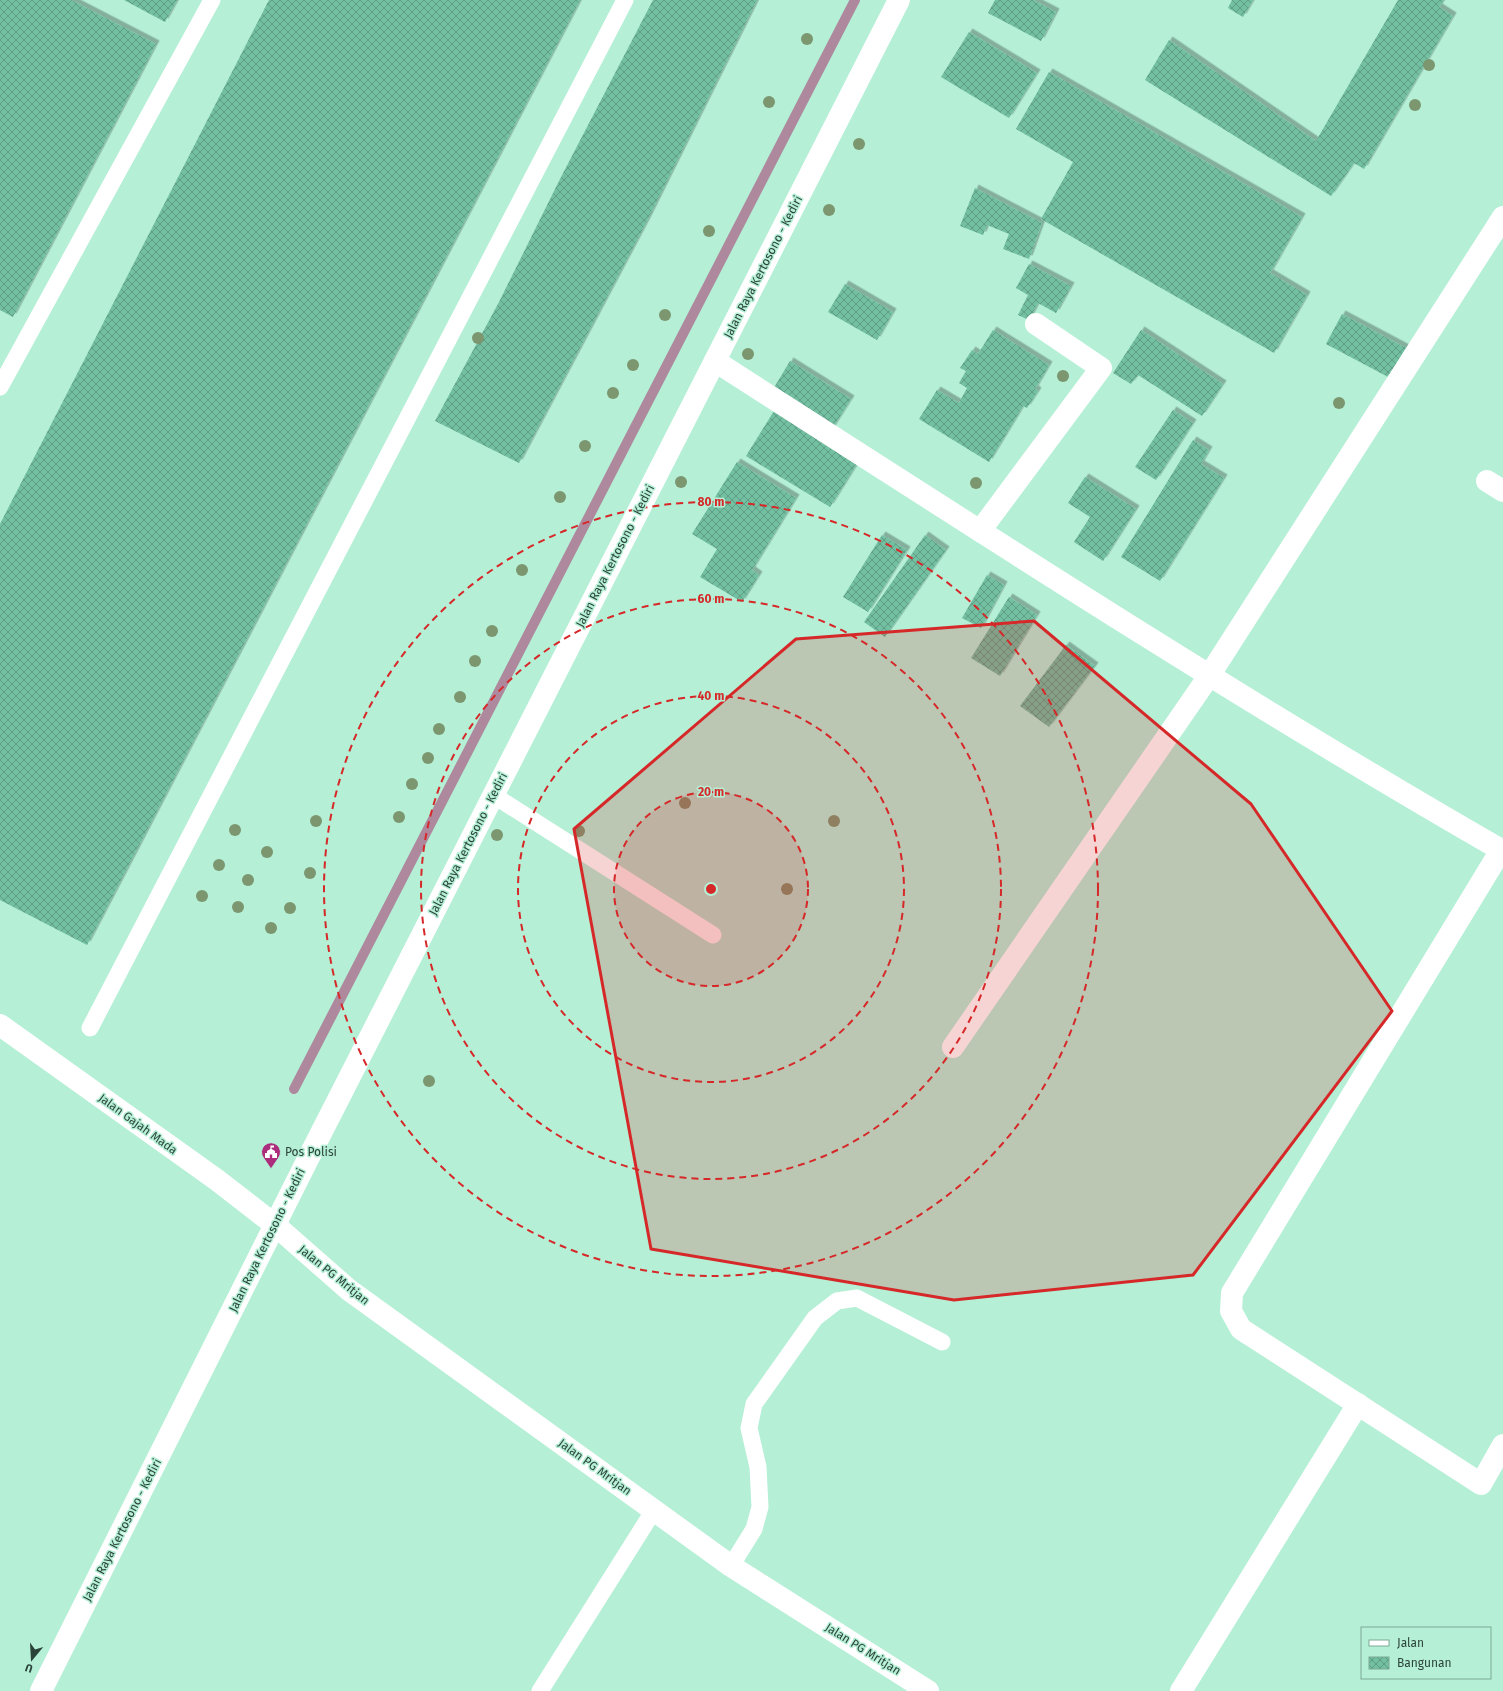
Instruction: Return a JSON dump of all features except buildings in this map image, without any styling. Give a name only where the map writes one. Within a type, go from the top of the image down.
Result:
[{"type":"main road","name":"Jalan Raya Kertosono - Kediri","points":[[41,1691],[274,1226],[899,0]]},
{"type":"main road","points":[[954,1047],[1209,676],[1503,217]]},
{"type":"main road","points":[[980,531],[1101,368],[1036,324]]},
{"type":"main road","points":[[715,361],[1209,676],[1375,777],[1502,851],[1232,1292],[1232,1312],[1241,1329],[1481,1484],[1503,1445]]},
{"type":"main road","name":"Jalan Gajah Mada","points":[[0,1025],[217,1180],[274,1226]]},
{"type":"main road","name":"Jalan PG Mritjan","points":[[274,1226],[349,1290],[731,1566],[928,1691]]},
{"type":"main road","points":[[1181,1691],[1358,1404]]},
{"type":"lane","points":[[0,388],[212,0]]},
{"type":"lane","points":[[90,1028],[625,0]]},
{"type":"lane","points":[[493,795],[713,935]]},
{"type":"lane","points":[[731,1566],[754,1529],[760,1506],[758,1467],[749,1428],[754,1404],[815,1318],[837,1301],[857,1298],[942,1342]]},
{"type":"lane","points":[[540,1691],[654,1510]]},
{"type":"highlighted area","points":[[1034,621],[1251,804],[1392,1011],[1193,1275],[954,1300],[651,1249],[574,829],[796,639]]},
{"type":"waterway","points":[[294,1089],[855,0]]},
{"type":"place","name":"Pos Polisi","points":[[271,1169]]}]
